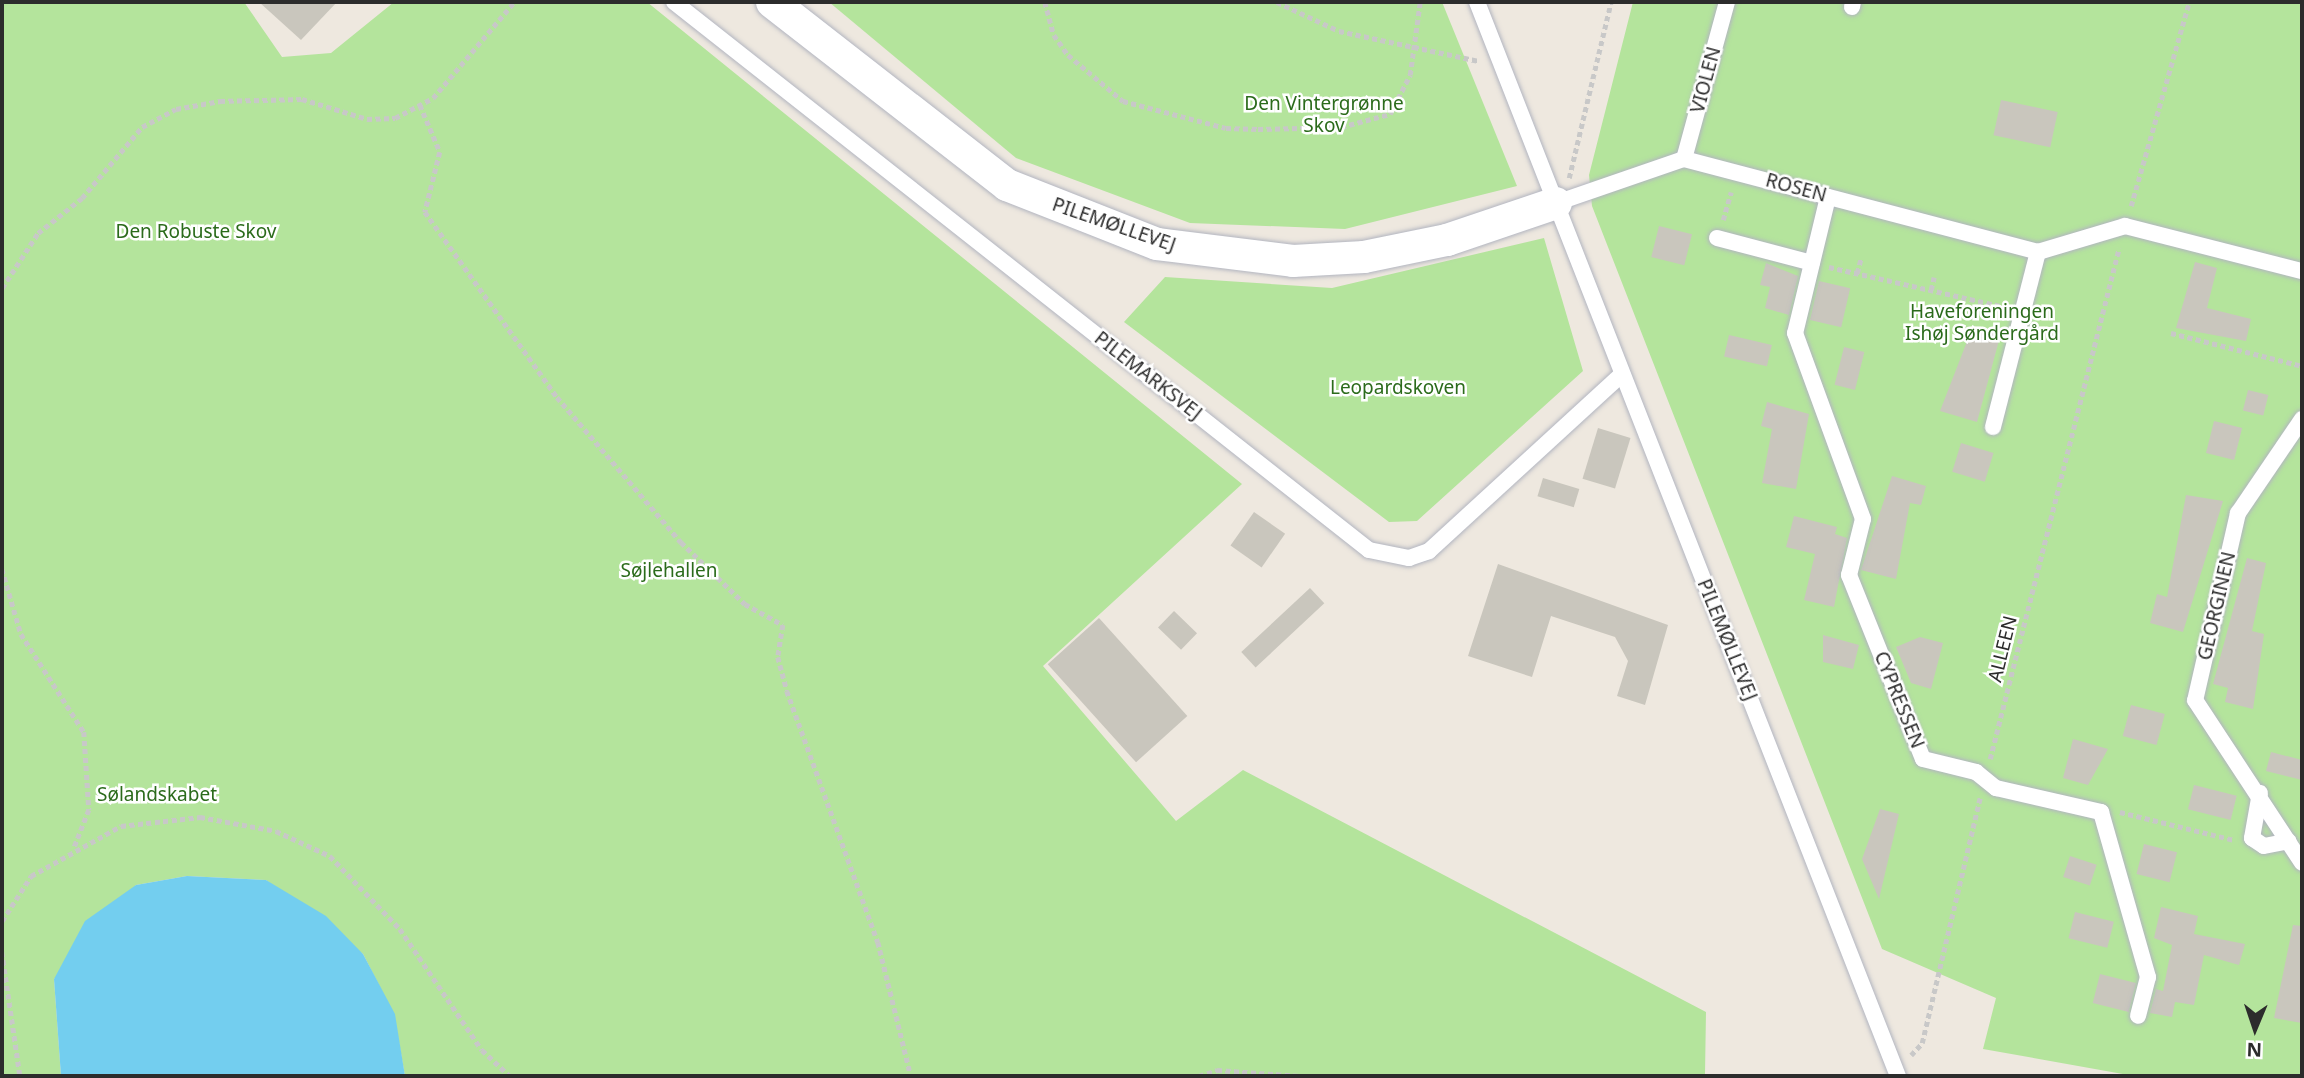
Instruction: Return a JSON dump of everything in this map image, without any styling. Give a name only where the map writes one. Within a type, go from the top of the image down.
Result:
[{"type":"street","name":"PILEMØLLEVEJ","points":[[772,2],[1007,185],[1157,244],[1293,261],[1364,257],[1447,240],[1556,203]]},
{"type":"lane","name":"PILEMARKSVEJ","points":[[674,2],[1369,550],[1409,558],[1429,551],[1621,375]]},
{"type":"lane","name":"PILEMØLLEVEJ","points":[[1477,2],[1897,1074]]},
{"type":"lane","name":"VIOLEN","points":[[1684,159],[1727,2]]},
{"type":"lane","points":[[1556,203],[1684,159]]},
{"type":"lane","name":"ROSEN","points":[[1684,159],[2038,252]]},
{"type":"lane","name":"CYPRESSEN","points":[[1828,197],[1796,333],[1863,519],[1849,575],[1923,759],[1985,779],[1996,788],[2101,812]]},
{"type":"lane","points":[[1993,427],[2038,252],[2125,226],[2302,271]]},
{"type":"lane","points":[[1717,238],[1812,262]]},
{"type":"lane","name":"GEORGINEN","points":[[2302,419],[2238,513],[2195,700],[2260,793],[2302,863]]},
{"type":"lane","points":[[2260,793],[2252,838],[2264,846],[2289,841]]},
{"type":"lane","points":[[2101,812],[2148,977],[2138,1016]]},
{"type":"path","points":[[2,288],[38,233],[82,198],[142,127],[176,109],[302,99],[367,119],[395,118],[433,98],[514,2]]},
{"type":"path","points":[[1045,2],[1054,35],[1068,54],[1123,101],[1226,128],[1374,122],[1399,103],[1415,50],[1420,2]]},
{"type":"path","points":[[1278,2],[1339,31],[1415,50],[1501,62]]},
{"type":"path","points":[[1556,203],[1574,162],[1611,2]]},
{"type":"path","points":[[2125,226],[2189,2]]},
{"type":"path","points":[[421,105],[440,152],[425,212],[557,397],[681,542],[745,604],[783,625],[778,657],[787,691],[878,942],[911,1076]]},
{"type":"path","points":[[1717,238],[1736,173]]},
{"type":"path","name":"ALLEEN","points":[[1897,1074],[1922,1044],[1985,779],[2125,226]]},
{"type":"path","points":[[1857,273],[1861,258]]},
{"type":"path","points":[[1812,262],[2023,311]]},
{"type":"path","points":[[1931,290],[1934,277]]},
{"type":"path","points":[[2171,333],[2302,366]]},
{"type":"path","points":[[2,569],[21,634],[85,733],[89,810],[74,849]]},
{"type":"path","points":[[2101,812],[2238,841],[2252,838]]},
{"type":"path","points":[[2,921],[3,912],[31,876],[74,849],[121,826],[201,817],[276,831],[330,856],[400,929],[482,1050],[510,1076]]},
{"type":"path","points":[[2,952],[20,1076]]},
{"type":"path","points":[[1199,1076],[1217,1070],[1300,1076]]},
{"type":"green space","name":"Søjlehallen","points":[[2,2],[244,2],[282,57],[331,53],[394,2],[647,2],[1242,484],[1043,666],[1176,821],[1243,770],[1706,1012],[1705,1074],[1714,1076],[405,1076],[394,1014],[363,954],[266,880],[187,876],[136,885],[54,979],[61,1076],[2,1076]]},
{"type":"green space","name":"Den Vintergrønne Skov","points":[[829,2],[1442,2],[1517,186],[1345,229],[1190,223],[1016,158]]},
{"type":"green space","name":"Haveforeningen Ishøj Søndergård","points":[[1633,2],[2302,2],[2302,1076],[2134,1076],[1983,1049],[1996,998],[1882,949],[1592,206],[1589,175]]},
{"type":"green space","name":"Leopardskoven","points":[[1544,238],[1583,371],[1417,521],[1389,522],[1124,322],[1165,277],[1332,288]]},
{"type":"water","points":[[187,876],[266,880],[326,916],[363,954],[395,1014],[405,1076],[61,1076],[54,979],[85,921],[136,885]]},
{"type":"building","points":[[259,2],[337,2],[301,40]]},
{"type":"building","points":[[2001,100],[2058,112],[2050,147],[1994,135]]},
{"type":"building","points":[[1659,226],[1692,234],[1684,265],[1651,257]]},
{"type":"building","points":[[2195,262],[2217,268],[2207,308],[2251,319],[2246,341],[2176,328]]},
{"type":"building","points":[[1766,263],[1798,276],[1789,315],[1765,308],[1770,287],[1760,285]]},
{"type":"building","points":[[1819,281],[1850,288],[1841,327],[1810,320]]},
{"type":"building","points":[[1973,326],[2001,333],[1977,422],[1940,411]]},
{"type":"building","points":[[1729,335],[1772,345],[1767,366],[1724,356]]},
{"type":"building","points":[[1844,347],[1864,352],[1855,390],[1835,385]]},
{"type":"building","points":[[2248,390],[2268,395],[2263,415],[2243,410]]},
{"type":"building","points":[[1767,402],[1809,414],[1796,489],[1762,483],[1772,429],[1761,426]]},
{"type":"building","points":[[2214,421],[2242,428],[2234,460],[2206,453]]},
{"type":"building","points":[[1598,428],[1631,438],[1615,489],[1583,479]]},
{"type":"building","points":[[1961,443],[1994,453],[1985,482],[1952,472]]},
{"type":"building","points":[[1892,476],[1926,486],[1921,505],[1910,503],[1896,579],[1861,570]]},
{"type":"building","points":[[1543,478],[1579,489],[1574,507],[1537,496]]},
{"type":"building","points":[[2186,495],[2223,501],[2183,632],[2150,623],[2157,594],[2167,597]]},
{"type":"building","points":[[1254,512],[1285,534],[1262,567],[1230,546]]},
{"type":"building","points":[[1794,516],[1837,527],[1835,534],[1847,538],[1834,607],[1804,600],[1815,554],[1786,547]]},
{"type":"building","points":[[2247,558],[2266,563],[2252,631],[2264,634],[2253,709],[2225,702],[2228,688],[2213,684]]},
{"type":"building","points":[[1498,564],[1668,625],[1645,705],[1617,696],[1628,661],[1615,637],[1551,616],[1532,677],[1468,656]]},
{"type":"building","points":[[1310,588],[1324,603],[1256,667],[1241,652]]},
{"type":"building","points":[[1174,611],[1197,633],[1181,650],[1158,628]]},
{"type":"building","points":[[1099,618],[1187,716],[1136,762],[1048,664]]},
{"type":"building","points":[[1823,635],[1859,645],[1853,669],[1823,662]]},
{"type":"building","points":[[1920,637],[1943,643],[1931,689],[1911,683],[1896,647]]},
{"type":"building","points":[[2131,705],[2165,714],[2157,745],[2123,736]]},
{"type":"building","points":[[2073,739],[2108,749],[2088,785],[2063,778]]},
{"type":"building","points":[[2271,752],[2302,760],[2302,780],[2266,771]]},
{"type":"building","points":[[2194,785],[2237,796],[2231,820],[2188,809]]},
{"type":"building","points":[[1880,809],[1899,814],[1879,899],[1862,859]]},
{"type":"building","points":[[2144,844],[2177,852],[2169,882],[2137,874]]},
{"type":"building","points":[[2070,856],[2097,865],[2090,886],[2063,877]]},
{"type":"building","points":[[2161,907],[2198,916],[2194,934],[2245,944],[2239,965],[2204,955],[2194,1005],[2175,1002],[2172,1017],[2150,1013],[2156,989],[2163,991],[2172,945],[2154,938]]},
{"type":"building","points":[[2075,912],[2114,922],[2107,948],[2068,938]]},
{"type":"building","points":[[2293,925],[2302,926],[2302,1023],[2274,1018]]},
{"type":"building","points":[[2100,974],[2136,983],[2129,1012],[2093,1003]]},
{"type":"park label","name":"Den Robuste Skov","points":[[196,232]]},
{"type":"park label","name":"Sølandskabet","points":[[157,795]]}]
